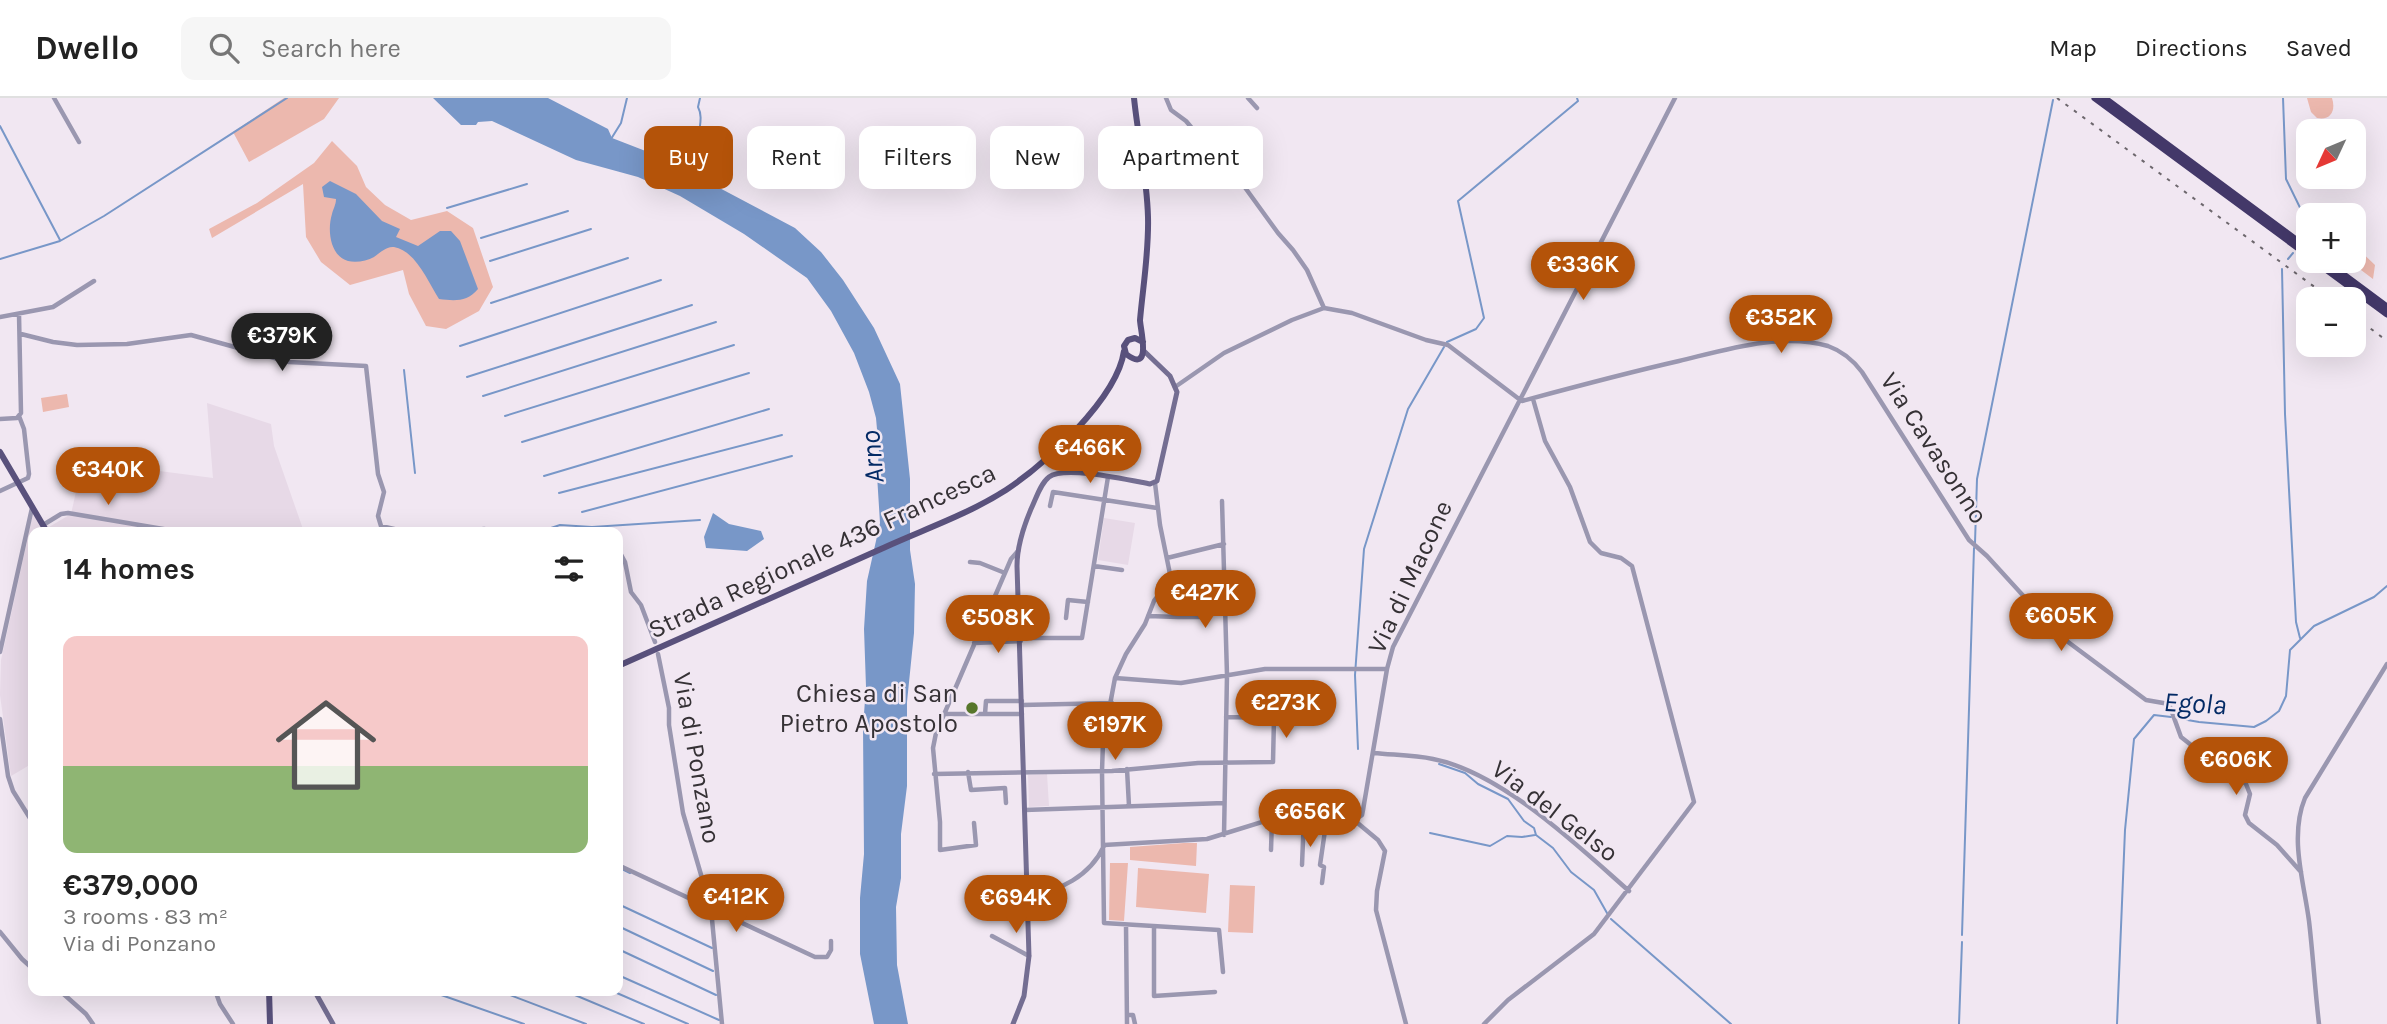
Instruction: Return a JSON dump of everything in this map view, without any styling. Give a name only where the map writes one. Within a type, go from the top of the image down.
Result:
[{"type":"highway","points":[[2095,98],[2296,246]]},
{"type":"highway","points":[[2104,98],[2296,240]]},
{"type":"highway","points":[[2331,273],[2387,314]]},
{"type":"highway","points":[[2341,273],[2387,307]]},
{"type":"main road","name":"Strada Regionale 436 Francesca","points":[[1119,370],[1144,351],[1140,321],[1148,217],[1133,98]]},
{"type":"main road","name":"Strada Regionale 436 Francesca","points":[[623,664],[979,505],[1040,466],[1096,405],[1119,370],[1125,344],[1140,321]]},
{"type":"main road","points":[[1130,339],[1137,338],[1143,342]]},
{"type":"main road","points":[[1124,351],[1129,357],[1136,358]]},
{"type":"main road","points":[[0,452],[43,525]]},
{"type":"main road","points":[[268,996],[270,1024]]},
{"type":"street","points":[[54,98],[79,142]]},
{"type":"street","points":[[1166,98],[1171,110],[1186,121],[1206,145],[1220,153],[1293,250],[1307,270],[1324,309]]},
{"type":"street","points":[[1248,98],[1257,108]]},
{"type":"street","name":"Via di Macone","points":[[1354,820],[1362,815],[1393,646],[1675,98]]},
{"type":"street","points":[[0,317],[53,307],[94,281]]},
{"type":"street","points":[[1175,387],[1224,354],[1292,320],[1324,309],[1352,313],[1426,340],[1446,344],[1520,399]]},
{"type":"street","points":[[0,491],[28,478],[29,474],[24,429],[19,416],[19,314]]},
{"type":"street","points":[[21,334],[77,345],[127,344],[191,335],[289,362],[366,366],[378,474],[384,492],[378,516],[381,526],[385,527]]},
{"type":"street","name":"Via Cavasonno","points":[[1520,399],[1522,401],[1606,378],[1746,346],[1801,342],[1828,346],[1847,356],[1862,372],[1969,540],[2060,636],[2146,700],[2169,704],[2181,737],[2188,744],[2224,764],[2246,783],[2250,794],[2245,816],[2249,823],[2277,845],[2301,872]]},
{"type":"street","points":[[1144,351],[1170,376],[1175,387],[1176,396],[1155,483],[1157,508],[1171,579],[1154,601],[1115,678],[1103,741],[1104,923],[1219,930],[1223,972]]},
{"type":"street","points":[[1136,358],[1157,365]]},
{"type":"street","points":[[1484,1024],[1508,1000],[1594,934],[1694,803],[1632,566],[1621,558],[1601,553],[1590,542],[1570,487],[1545,440],[1532,398]]},
{"type":"street","points":[[0,419],[19,416]]},
{"type":"street","points":[[1013,1024],[1024,996],[1028,956],[1018,551],[1025,523],[1046,479],[1054,473],[1064,471],[1155,483]]},
{"type":"street","points":[[1083,638],[1108,477]]},
{"type":"street","points":[[1050,506],[1053,492],[1157,508]]},
{"type":"street","points":[[1222,501],[1227,675],[1224,835]]},
{"type":"street","points":[[29,527],[33,508]]},
{"type":"street","points":[[43,525],[61,514],[68,513],[151,527]]},
{"type":"street","points":[[0,652],[28,530]]},
{"type":"street","points":[[1167,558],[1224,544]]},
{"type":"street","points":[[974,823],[976,845],[940,850],[933,748],[936,733],[974,643],[1011,559],[1018,551]]},
{"type":"street","name":"Via di Ponzano","points":[[623,558],[631,592],[641,605],[655,642]]},
{"type":"street","points":[[970,562],[1005,573]]},
{"type":"street","points":[[1094,566],[1122,570]]},
{"type":"street","points":[[1066,618],[1068,600],[1088,602]]},
{"type":"street","points":[[1178,617],[1179,607],[1225,608]]},
{"type":"street","points":[[1148,616],[1203,617],[1204,608]]},
{"type":"street","points":[[1029,618],[1031,638],[1089,639]]},
{"type":"street","points":[[974,643],[1021,641]]},
{"type":"street","name":"Via di Ponzano","points":[[658,654],[669,709],[669,725],[683,813],[711,909],[722,1024]]},
{"type":"street","points":[[2319,1024],[2309,920],[2301,872],[2298,819],[2305,798],[2387,664]]},
{"type":"street","points":[[1115,678],[1181,683],[1265,669],[1387,668]]},
{"type":"street","points":[[985,714],[986,701],[1112,703]]},
{"type":"street","points":[[944,714],[1022,714]]},
{"type":"street","points":[[934,774],[1102,771],[1198,762],[1273,762],[1273,718],[1226,717]]},
{"type":"street","points":[[0,719],[8,776],[13,792],[28,816]]},
{"type":"street","name":"Via del Gelso","points":[[1374,753],[1433,759],[1475,774],[1509,794],[1558,831],[1629,891]]},
{"type":"street","points":[[1128,769],[1129,806]]},
{"type":"street","points":[[968,772],[971,790],[1005,788],[1006,803]]},
{"type":"street","points":[[1025,810],[1224,803]]},
{"type":"street","points":[[1104,845],[1199,840],[1290,816],[1354,820],[1378,840],[1385,851],[1376,911],[1406,1024]]},
{"type":"street","points":[[1302,865],[1304,816]]},
{"type":"street","points":[[1322,883],[1324,867],[1320,865],[1327,817]]},
{"type":"street","points":[[1271,850],[1272,819]]},
{"type":"street","points":[[1028,898],[1059,888],[1089,869],[1104,845]]},
{"type":"street","points":[[623,867],[815,957],[827,957],[831,950],[831,941]]},
{"type":"street","points":[[1089,869],[1105,870]]},
{"type":"street","points":[[1126,925],[1126,1024]]},
{"type":"street","points":[[1154,927],[1154,996],[1214,992]]},
{"type":"street","points":[[0,932],[28,964]]},
{"type":"street","points":[[992,936],[1028,956]]},
{"type":"street","points":[[66,996],[93,1024]]},
{"type":"street","points":[[217,996],[233,1024]]},
{"type":"street","points":[[317,996],[333,1024]]},
{"type":"street","points":[[1127,1015],[1133,1015],[1135,1024]]},
{"type":"shaded area","points":[[284,98],[339,98],[324,119],[249,162],[233,132]]},
{"type":"shaded area","points":[[2307,98],[2332,98],[2331,114],[2326,118],[2317,118],[2311,112]]},
{"type":"shaded area","points":[[332,141],[357,166],[366,187],[385,205],[411,220],[447,211],[473,228],[493,287],[479,311],[446,329],[426,326],[409,294],[403,270],[350,285],[321,262],[306,237],[303,184],[212,238],[209,229],[257,203],[314,163]]},
{"type":"shaded area","points":[[2366,256],[2375,265],[2373,279],[2365,273]]},
{"type":"shaded area","points":[[67,394],[69,407],[43,412],[41,398]]},
{"type":"shaded area","points":[[207,403],[271,424],[274,446],[302,527],[49,527],[71,514],[83,461],[213,478]]},
{"type":"shaded area","points":[[33,514],[49,527],[30,527]]},
{"type":"shaded area","points":[[1104,518],[1135,523],[1128,565],[1098,560]]},
{"type":"shaded area","points":[[28,537],[28,766],[11,776],[0,695],[1,660]]},
{"type":"shaded area","points":[[1047,774],[1049,806],[1029,807],[1028,775]]},
{"type":"shaded area","points":[[1197,843],[1196,866],[1130,860],[1130,847]]},
{"type":"shaded area","points":[[1110,863],[1128,863],[1124,921],[1109,920]]},
{"type":"shaded area","points":[[1138,868],[1209,874],[1206,913],[1136,907]]},
{"type":"shaded area","points":[[1230,885],[1255,886],[1253,933],[1228,932]]},
{"type":"water","name":"Arno","points":[[433,98],[548,98],[608,129],[612,138],[644,150],[644,180],[576,160],[492,121],[461,125]]},
{"type":"water","points":[[330,181],[356,194],[382,221],[400,229],[396,237],[418,246],[440,231],[451,231],[460,241],[478,289],[460,300],[439,299],[409,254],[394,247],[365,261],[351,262],[342,258],[337,254],[330,235],[336,199],[324,197],[322,187]]},
{"type":"water","name":"Arno","points":[[665,189],[721,189],[795,228],[821,252],[843,280],[874,328],[900,384],[910,479],[910,550],[915,584],[914,633],[907,702],[907,786],[901,834],[901,878],[896,907],[897,965],[908,1024],[874,1024],[860,954],[860,898],[864,854],[864,629],[867,581],[880,523],[877,475],[879,452],[876,418],[869,392],[854,353],[831,311],[807,278],[744,234]]},
{"type":"water","points":[[713,513],[729,524],[761,531],[764,539],[747,551],[706,548],[704,537]]},
{"type":"waterway","points":[[0,259],[60,241],[104,216],[287,98]]},
{"type":"waterway","points":[[611,139],[621,123],[627,98]]},
{"type":"waterway","points":[[700,98],[700,126]]},
{"type":"waterway","points":[[1447,342],[1476,329],[1484,318],[1458,201],[1578,101],[1577,98]]},
{"type":"waterway","points":[[2283,98],[2286,179],[2298,203]]},
{"type":"waterway","points":[[1975,543],[1977,479],[2053,100]]},
{"type":"waterway","points":[[0,126],[60,240]]},
{"type":"waterway","points":[[447,208],[527,184]]},
{"type":"waterway","points":[[481,238],[568,211]]},
{"type":"waterway","points":[[490,261],[591,229]]},
{"type":"waterway","points":[[2288,259],[2293,253]]},
{"type":"waterway","points":[[491,303],[628,258]]},
{"type":"waterway","points":[[2282,269],[2285,414],[2296,622],[2300,638]]},
{"type":"waterway","points":[[460,346],[661,280]]},
{"type":"waterway","points":[[467,377],[692,305]]},
{"type":"waterway","points":[[483,396],[716,322]]},
{"type":"waterway","points":[[505,416],[734,345]]},
{"type":"waterway","points":[[1358,749],[1355,675],[1364,549],[1408,409],[1444,347]]},
{"type":"waterway","points":[[404,370],[415,473]]},
{"type":"waterway","points":[[522,442],[749,373]]},
{"type":"waterway","points":[[544,476],[769,409]]},
{"type":"waterway","points":[[559,493],[782,435]]},
{"type":"waterway","points":[[582,512],[792,456]]},
{"type":"waterway","points":[[592,527],[700,520]]},
{"type":"waterway","points":[[554,527],[592,527]]},
{"type":"waterway","points":[[1962,935],[1974,548]]},
{"type":"waterway","name":"Egola","points":[[2176,718],[2254,727],[2266,721],[2279,711],[2286,696],[2290,650],[2314,626],[2374,597],[2387,586]]},
{"type":"waterway","name":"Egola","points":[[2117,1024],[2125,830],[2134,739],[2154,715],[2171,717]]},
{"type":"waterway","points":[[1439,764],[1465,773],[1478,784],[1508,799],[1524,821],[1534,828],[1536,835],[1553,848],[1571,872],[1594,890],[1607,913]]},
{"type":"waterway","points":[[1430,833],[1490,846],[1507,836],[1535,835]]},
{"type":"waterway","points":[[623,870],[630,873]]},
{"type":"waterway","points":[[623,906],[712,948]]},
{"type":"waterway","points":[[1611,919],[1731,1024]]},
{"type":"waterway","points":[[623,928],[713,971]]},
{"type":"waterway","points":[[1959,1024],[1962,942]]},
{"type":"waterway","points":[[623,951],[716,995]]},
{"type":"waterway","points":[[623,977],[719,1020]]},
{"type":"waterway","points":[[444,996],[524,1024]]},
{"type":"waterway","points":[[513,996],[586,1024]]},
{"type":"waterway","points":[[577,996],[644,1024]]},
{"type":"waterway","points":[[623,996],[688,1024]]},
{"type":"railway","points":[[2057,98],[2315,287]]},
{"type":"railway","points":[[2366,325],[2387,341]]},
{"type":"place","name":"Chiesa di San Pietro Apostolo","points":[[972,708]]}]
